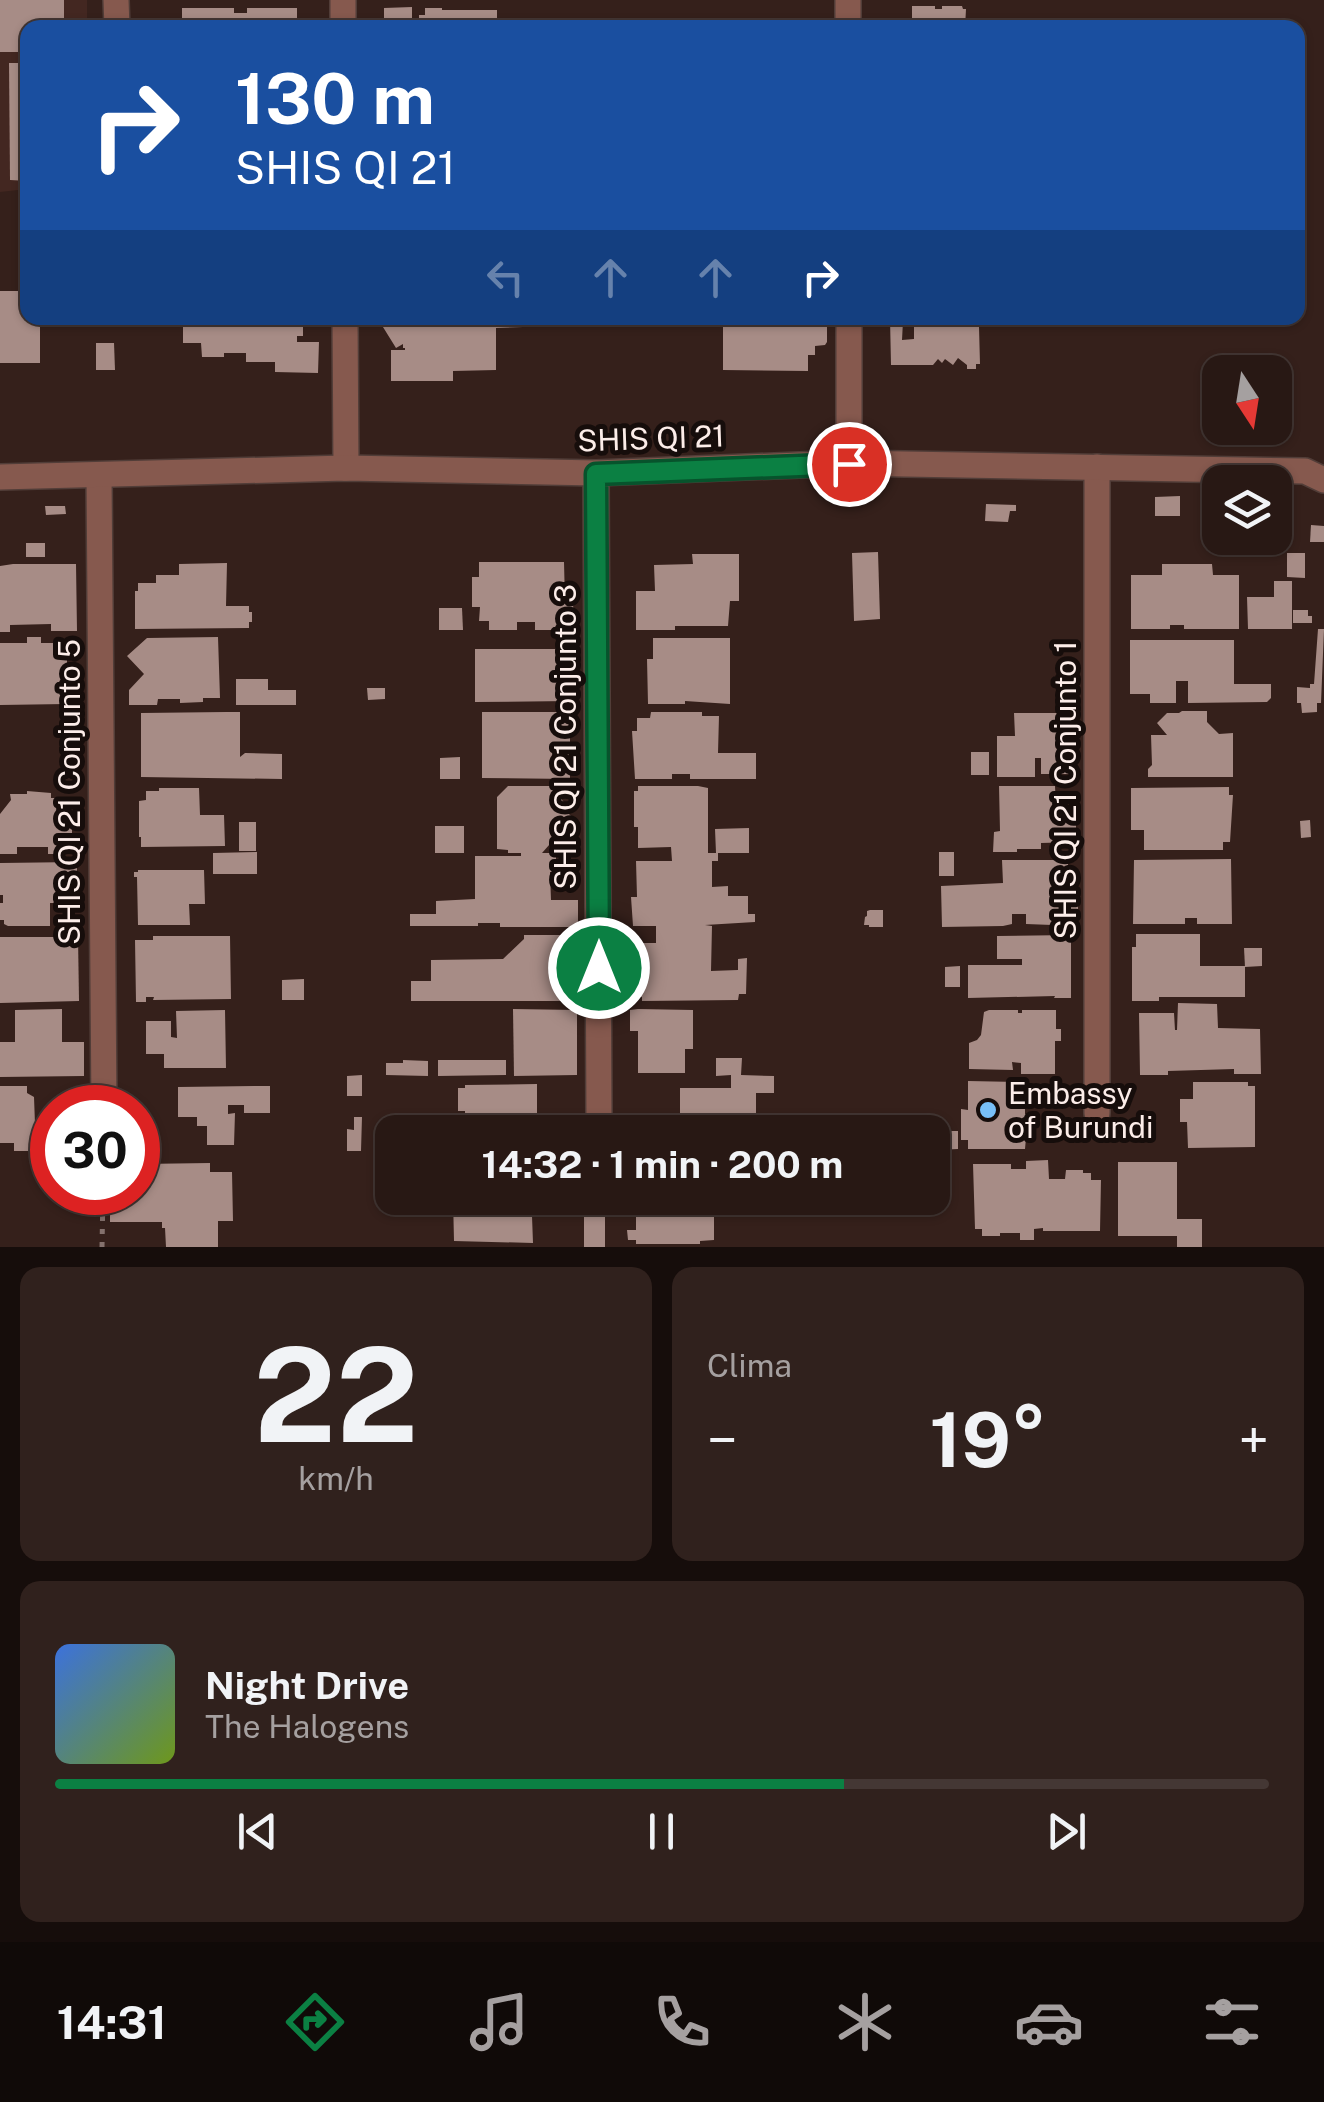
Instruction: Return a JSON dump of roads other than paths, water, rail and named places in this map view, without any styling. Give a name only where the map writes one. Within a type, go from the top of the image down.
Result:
[{"type":"street","points":[[345,325],[346,468]]},
{"type":"street","points":[[848,325],[849,464]]},
{"type":"street","name":"SHIS QI 21","points":[[0,476],[346,468],[596,474],[849,464],[1318,471]]},
{"type":"street","name":"SHIS QI 21 Conjunto 1","points":[[1097,466],[1097,1113]]},
{"type":"street","name":"SHIS QI 21 Conjunto 3","points":[[596,474],[600,1115]]},
{"type":"street","name":"SHIS QI 21 Conjunto 5","points":[[99,476],[104,1085]]},
{"type":"place","name":"Embassy of Burundi","points":[[988,1110]]}]
